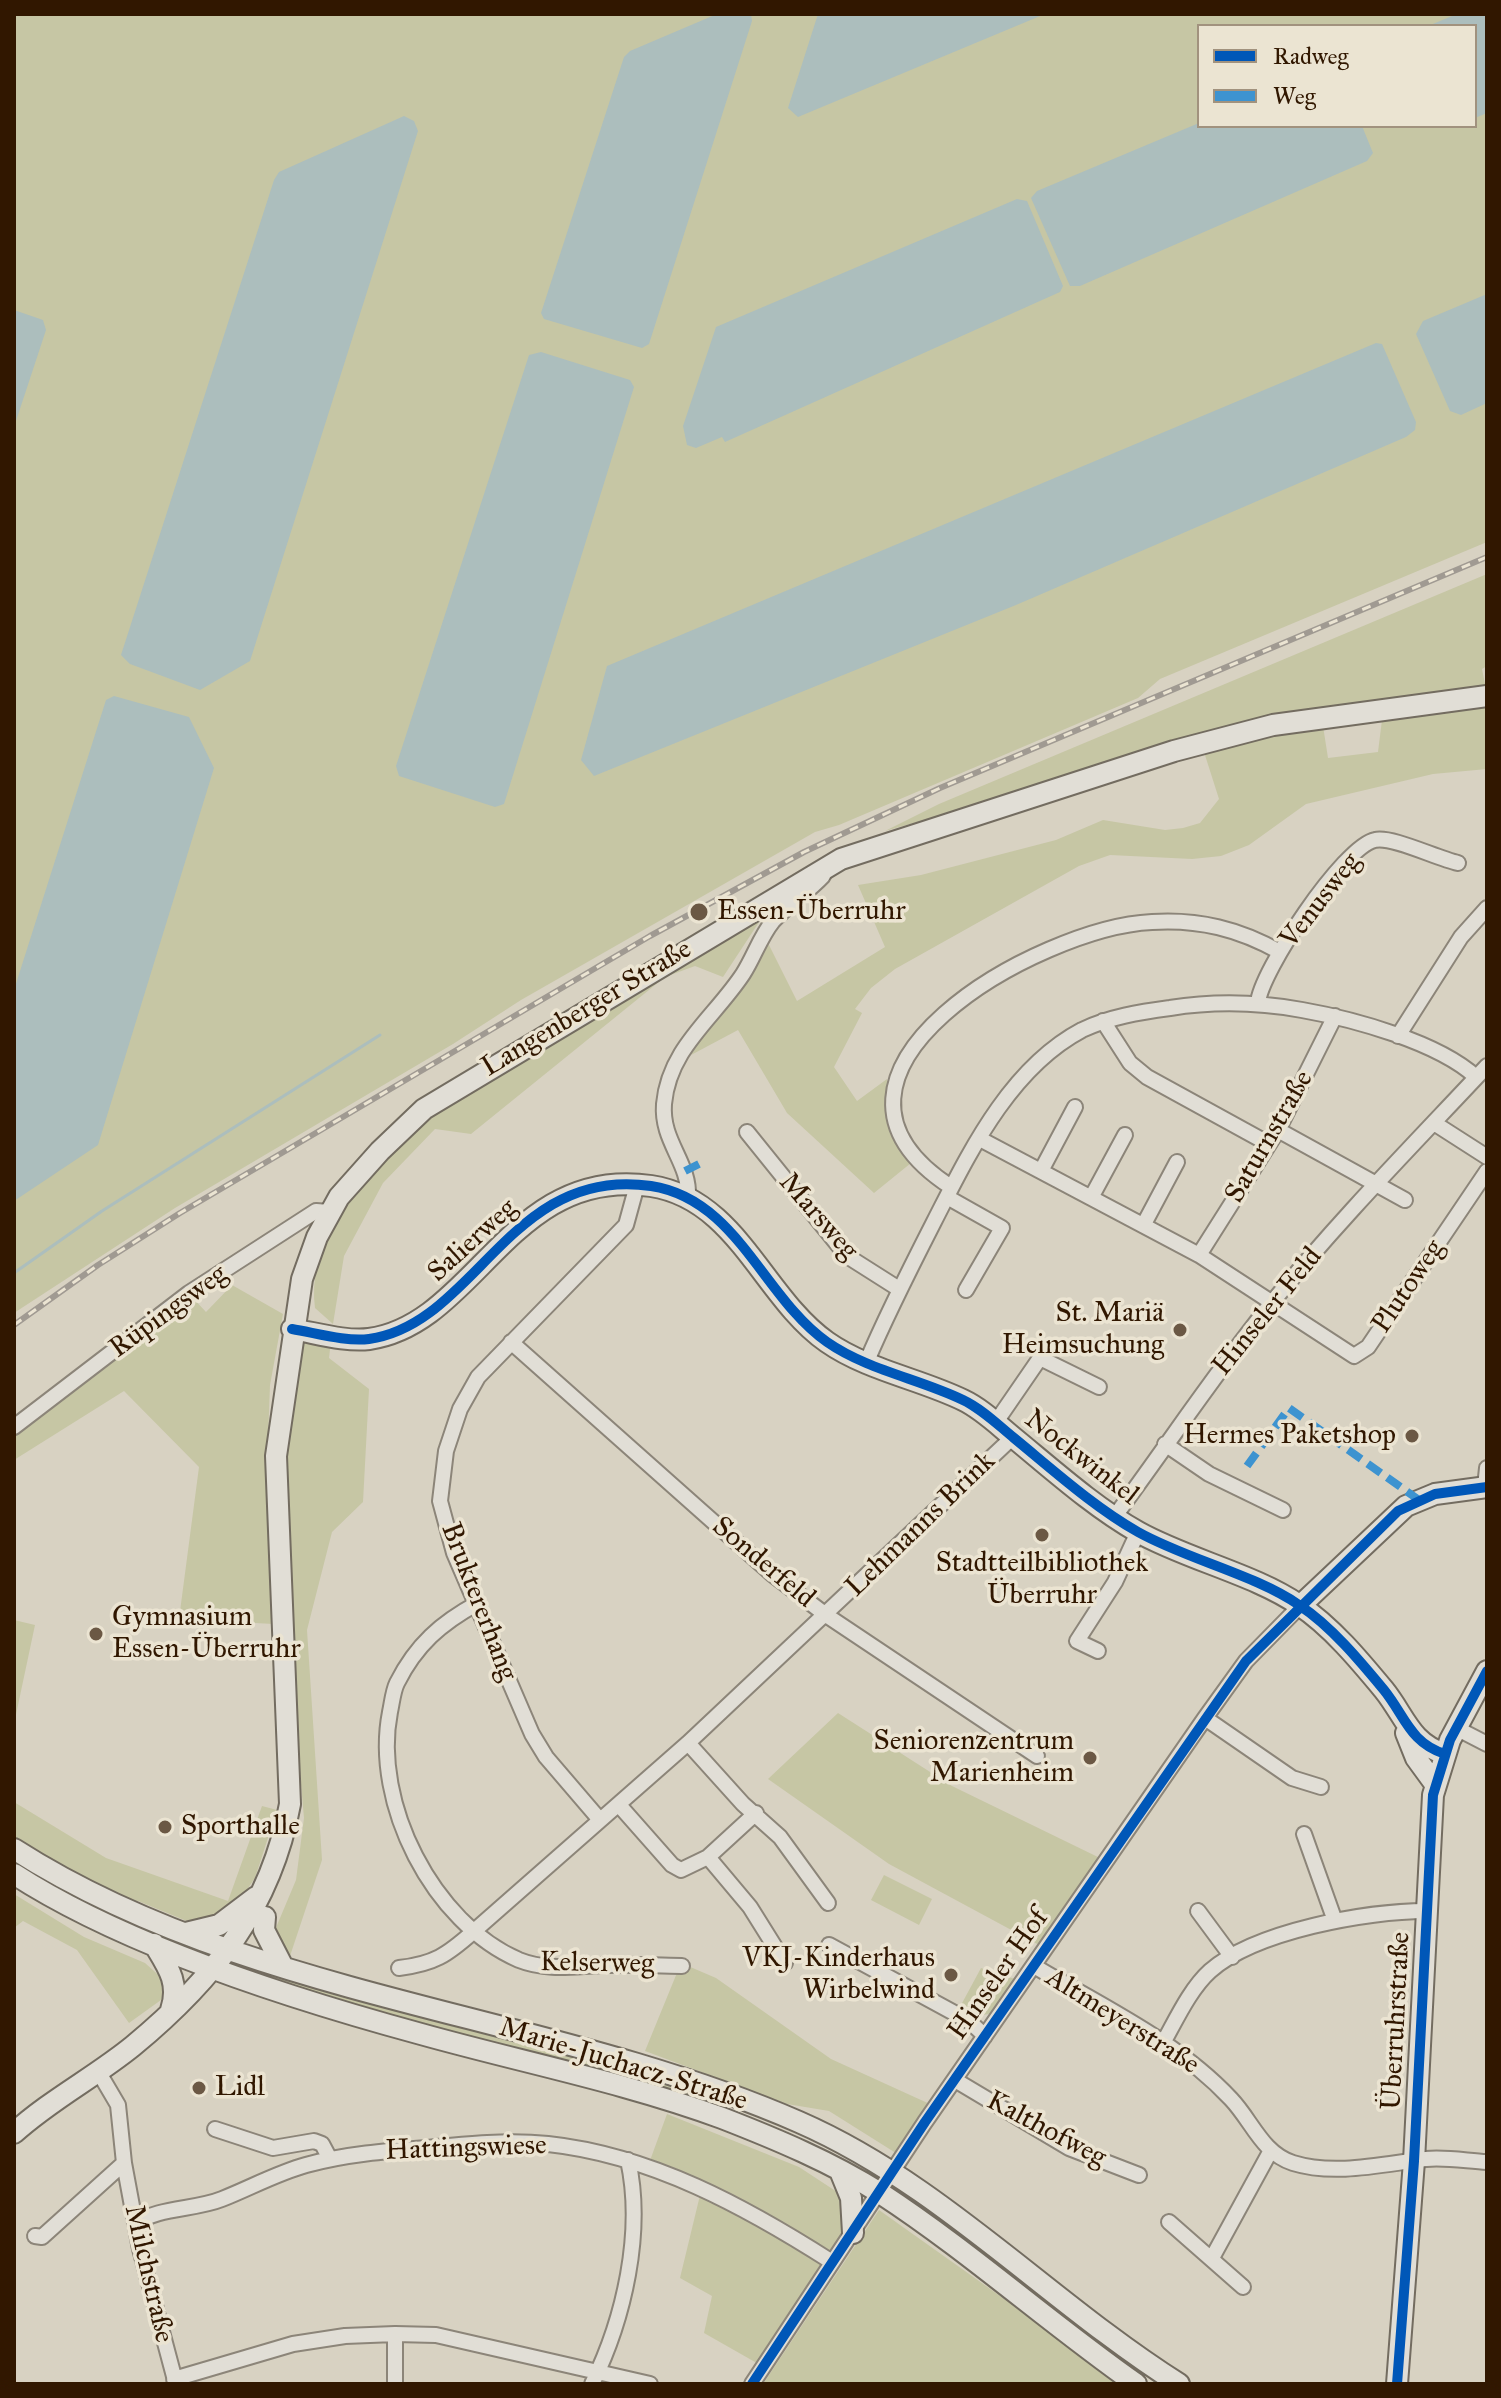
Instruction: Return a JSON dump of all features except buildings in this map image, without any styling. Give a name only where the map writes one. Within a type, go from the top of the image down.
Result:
[{"type":"main road","name":"Langenberger Straße","points":[[237,1951],[265,1889],[284,1836],[290,1804],[276,1456],[292,1329],[302,1279],[330,1212],[370,1160],[440,1097],[841,859],[1174,751],[1273,725],[1487,696]]},
{"type":"main road","name":"Salierweg","points":[[292,1329],[367,1340],[399,1331],[427,1315],[523,1223],[557,1203],[590,1190],[637,1185],[688,1197]]},
{"type":"main road","name":"Nockwinkel","points":[[688,1197],[748,1251],[800,1321],[836,1348],[967,1402],[1138,1532],[1301,1605],[1364,1667],[1422,1744],[1445,1754]]},
{"type":"main road","points":[[1301,1605],[1406,1506],[1435,1494],[1486,1481]]},
{"type":"main road","name":"Überruhrstraße","points":[[1397,2384],[1414,2161],[1429,1821],[1435,1784],[1445,1754],[1487,1671]]},
{"type":"main road","name":"Nockwinkel","points":[[1406,1725],[1416,1758],[1435,1784]]},
{"type":"main road","name":"Langenberger Straße","points":[[135,2044],[174,2024],[265,1917],[278,1888],[284,1857],[284,1836]]},
{"type":"main road","name":"Marie-Juchacz-Straße","points":[[14,1849],[90,1891],[186,1933],[237,1951],[652,2068],[727,2093],[801,2123],[893,2173],[982,2237],[1125,2349],[1179,2384]]},
{"type":"main road","name":"Marie-Juchacz-Straße","points":[[14,1874],[71,1907],[154,1944],[222,1969],[420,2034],[688,2107],[791,2146],[880,2193],[1136,2384]]},
{"type":"main road","points":[[186,1933],[219,1925],[265,1889]]},
{"type":"main road","points":[[265,1917],[264,1930],[282,1965]]},
{"type":"main road","points":[[154,1944],[174,1980],[176,1994],[171,2010]]},
{"type":"main road","name":"Langenberger Straße","points":[[14,2133],[135,2044],[222,1969]]},
{"type":"main road","points":[[840,2171],[851,2198],[853,2233]]},
{"type":"street","name":"Venusweg","points":[[1258,1003],[1259,990],[1280,952],[1318,895],[1370,840],[1384,839],[1458,863]]},
{"type":"street","points":[[688,1197],[685,1171],[666,1133],[667,1087],[683,1047],[732,990],[775,919],[841,859]]},
{"type":"street","points":[[1398,1036],[1461,937],[1487,908]]},
{"type":"street","points":[[966,1290],[1002,1228],[949,1192],[909,1152],[898,1129],[893,1097],[900,1069],[916,1042],[944,1011],[1042,953],[1112,929],[1149,922],[1221,926],[1280,952]]},
{"type":"street","points":[[867,1361],[899,1289],[949,1192],[1020,1080],[1061,1043],[1103,1021],[1199,1004],[1258,1003],[1335,1016],[1398,1036],[1466,1068],[1476,1077]]},
{"type":"street","name":"Saturnstraße","points":[[1199,1255],[1278,1130],[1335,1016]]},
{"type":"street","points":[[1103,1021],[1130,1063],[1147,1077],[1269,1144]]},
{"type":"street","name":"Hinseler Feld","points":[[1115,1516],[1165,1444],[1272,1303],[1364,1194],[1377,1184],[1487,1066]]},
{"type":"street","points":[[1042,1169],[1075,1107]]},
{"type":"street","points":[[1434,1123],[1487,1157]]},
{"type":"street","points":[[1278,1130],[1405,1200]]},
{"type":"street","name":"Marsweg","points":[[747,1132],[847,1256],[899,1289]]},
{"type":"street","points":[[1092,1196],[1125,1135]]},
{"type":"street","points":[[980,1139],[1144,1224],[1199,1255],[1272,1303]]},
{"type":"street","points":[[1144,1224],[1177,1162]]},
{"type":"street","name":"Plutoweg","points":[[1272,1303],[1344,1351],[1359,1355],[1487,1171]]},
{"type":"street","name":"Bruktererhang","points":[[600,1820],[546,1757],[532,1734],[450,1539],[440,1501],[446,1451],[460,1409],[478,1377],[626,1225],[637,1185]]},
{"type":"street","name":"Rüpingsweg","points":[[14,1427],[189,1293],[316,1211],[330,1212]]},
{"type":"street","name":"Sonderfeld","points":[[511,1342],[772,1574],[826,1615],[1037,1756]]},
{"type":"street","name":"Nockwinkel","points":[[996,1422],[1040,1358],[1099,1387]]},
{"type":"street","name":"Lehmanns Brink","points":[[399,1968],[424,1966],[449,1953],[688,1743],[1013,1437]]},
{"type":"street","points":[[1165,1444],[1209,1474],[1283,1510]]},
{"type":"street","name":"Nockwinkel","points":[[1098,1651],[1077,1641],[1115,1582],[1138,1532]]},
{"type":"street","name":"Kelserweg","points":[[478,1603],[449,1619],[422,1642],[396,1685],[387,1729],[387,1762],[396,1807],[411,1850],[432,1884],[473,1932],[507,1953],[536,1965],[682,1966]]},
{"type":"street","name":"Hinseler Hof","points":[[752,2384],[955,2080],[1205,1718],[1246,1661],[1301,1605]]},
{"type":"street","points":[[1205,1718],[1292,1778],[1321,1787]]},
{"type":"street","points":[[1456,1728],[1487,1744]]},
{"type":"street","points":[[688,1743],[743,1804],[780,1837],[828,1903]]},
{"type":"street","points":[[619,1805],[672,1865],[681,1870],[708,1857],[756,1813]]},
{"type":"street","points":[[1304,1834],[1335,1921]]},
{"type":"street","points":[[708,1857],[750,1907],[785,1963]]},
{"type":"street","points":[[1198,1911],[1232,1957]]},
{"type":"street","points":[[1163,2043],[1209,1972],[1232,1957],[1262,1943],[1335,1921],[1426,1911]]},
{"type":"street","points":[[829,1945],[969,2021],[985,2036]]},
{"type":"street","name":"Altmeyerstraße","points":[[1034,1966],[1163,2043],[1232,2099],[1270,2152]]},
{"type":"street","name":"Milchstraße","points":[[98,2071],[118,2105],[135,2224],[175,2382]]},
{"type":"street","name":"Kalthofweg","points":[[955,2080],[1069,2148],[1139,2175]]},
{"type":"street","points":[[215,2129],[273,2148],[314,2141],[322,2144],[330,2159]]},
{"type":"street","name":"Hattingswiese","points":[[135,2224],[145,2216],[204,2206],[279,2174],[330,2159],[393,2150],[515,2142],[578,2148],[628,2160],[692,2185],[832,2262]]},
{"type":"street","points":[[1212,2258],[1270,2152],[1292,2163],[1324,2168],[1430,2158],[1487,2162]]},
{"type":"street","points":[[595,2378],[620,2303],[631,2251],[632,2180],[628,2160]]},
{"type":"street","name":"Milchstraße","points":[[35,2236],[42,2237],[124,2163]]},
{"type":"street","points":[[1169,2222],[1243,2287]]},
{"type":"street","points":[[395,2334],[395,2384]]},
{"type":"street","points":[[175,2382],[293,2344],[345,2336],[395,2334],[436,2335],[595,2378],[650,2384]]},
{"type":"green space","points":[[14,14],[1487,14],[1487,542],[1160,679],[1138,698],[839,825],[815,832],[521,1000],[453,1044],[175,1208],[14,1313]]},
{"type":"green space","points":[[1487,574],[1487,666],[1482,669],[1487,694],[1273,723],[885,831],[939,804]]},
{"type":"green space","points":[[1487,697],[1487,769],[1433,774],[1306,804],[1249,845],[1221,856],[1192,859],[1110,855],[1079,866],[895,969],[871,988],[855,1009],[862,1013],[834,1067],[857,1101],[887,1079],[889,1122],[911,1163],[874,1193],[787,1113],[738,1030],[691,1055],[767,941],[797,1001],[885,947],[858,885],[921,875],[1056,840],[1103,820],[1165,830],[1200,823],[1219,799],[1204,752],[1282,730],[1323,726],[1328,758],[1378,752],[1383,712]]},
{"type":"green space","points":[[767,910],[723,977],[695,966],[665,977],[471,1134],[435,1129],[383,1183],[344,1256],[333,1324],[315,1308],[317,1267],[341,1210],[380,1161],[416,1127],[426,1113]]},
{"type":"green space","points":[[232,1285],[283,1314],[270,1385],[267,1466],[274,1624],[179,1619],[199,1467],[124,1391],[14,1460],[14,1430],[192,1297],[206,1312]]},
{"type":"green space","points":[[300,1341],[331,1341],[329,1358],[369,1389],[363,1502],[332,1532],[307,1630],[322,1860],[290,1956],[281,1950],[275,1930],[296,1880],[304,1818],[288,1640],[285,1404]]},
{"type":"green space","points":[[14,1620],[35,1625],[14,1724]]},
{"type":"green space","points":[[838,1713],[952,1786],[1102,1859],[1041,1946],[889,1864],[768,1779]]},
{"type":"green space","points":[[14,1802],[106,1858],[228,1901],[262,1806],[277,1810],[255,1878],[244,1894],[206,1923],[194,1924],[138,1901],[114,1901],[14,1846]]},
{"type":"green space","points":[[884,1875],[932,1899],[919,1925],[871,1900]]},
{"type":"green space","points":[[14,1894],[84,1937],[145,1963],[163,1979],[167,1991],[161,2000],[129,2023],[77,1950],[23,1921],[14,1928]]},
{"type":"green space","points":[[681,1963],[716,1978],[831,2059],[932,2105],[899,2155],[829,2111],[787,2104],[645,2051]]},
{"type":"green space","points":[[981,1968],[1015,1979],[990,2014],[981,2015],[961,2005]]},
{"type":"green space","points":[[257,1971],[421,2018],[685,2086],[753,2113],[422,2025],[255,1976]]},
{"type":"green space","points":[[667,2114],[799,2167],[860,2207],[830,2260],[648,2166]]},
{"type":"green space","points":[[701,2191],[829,2262],[762,2366],[704,2333],[712,2296],[680,2278]]},
{"type":"green space","points":[[879,2210],[1124,2384],[763,2384]]},
{"type":"shaded area","points":[[717,14],[751,14],[752,21],[649,344],[642,348],[544,319],[541,313],[624,57],[630,51]]},
{"type":"shaded area","points":[[818,14],[1045,14],[798,117],[788,108]]},
{"type":"shaded area","points":[[1457,14],[1487,14],[1487,113],[1477,117],[1477,24],[1433,24]]},
{"type":"shaded area","points":[[404,116],[414,121],[418,131],[250,661],[200,690],[130,664],[121,655],[274,180],[279,172]]},
{"type":"shaded area","points":[[1197,124],[1197,128],[1363,128],[1373,153],[1367,161],[1080,286],[1070,286],[1031,198],[1037,191]]},
{"type":"shaded area","points":[[1017,199],[1027,201],[1063,286],[1060,292],[725,442],[722,437],[696,448],[687,445],[683,426],[716,327]]},
{"type":"shaded area","points":[[1487,294],[1487,403],[1461,415],[1450,411],[1416,334],[1423,321]]},
{"type":"shaded area","points":[[14,310],[43,320],[46,330],[14,427]]},
{"type":"shaded area","points":[[1376,343],[1382,344],[1416,422],[1415,430],[1406,437],[1016,605],[594,776],[581,760],[607,666]]},
{"type":"shaded area","points":[[541,352],[630,380],[634,387],[504,804],[495,807],[399,776],[396,766],[529,355]]},
{"type":"shaded area","points":[[114,696],[189,717],[214,768],[98,1145],[14,1201],[14,990],[106,700]]},
{"type":"waterway","points":[[14,1273],[102,1211],[380,1035]]},
{"type":"railway","points":[[14,1325],[98,1265],[180,1213],[650,936],[804,852],[940,788],[1487,557]]},
{"type":"marked path","points":[[685,1171],[699,1164]]},
{"type":"marked path","points":[[1247,1466],[1289,1408],[1419,1500]]},
{"type":"cycle path","points":[[292,1329],[360,1340],[406,1327],[438,1306],[528,1221],[562,1199],[603,1186],[651,1186],[681,1195],[706,1210],[728,1229],[805,1323],[827,1342],[859,1360],[970,1404],[1074,1488],[1138,1532],[1282,1594],[1311,1613],[1365,1667],[1416,1736],[1445,1754]]},
{"type":"cycle path","points":[[752,2384],[925,2122],[1246,1661],[1398,1511],[1435,1494],[1487,1487]]},
{"type":"cycle path","points":[[1397,2384],[1414,2161],[1433,1795],[1450,1740],[1487,1671]]},
{"type":"place","name":"Essen-Überruhr","points":[[699,912]]},
{"type":"place","name":"St. Mariä Heimsuchung","points":[[1180,1330]]},
{"type":"place","name":"Hermes Paketshop","points":[[1412,1436]]},
{"type":"place","name":"Stadtteilbibliothek Überruhr","points":[[1042,1535]]},
{"type":"place","name":"Gymnasium Essen-Überruhr","points":[[96,1634]]},
{"type":"place","name":"Seniorenzentrum Marienheim","points":[[1090,1758]]},
{"type":"place","name":"Sporthalle","points":[[165,1827]]},
{"type":"place","name":"VKJ-Kinderhaus Wirbelwind","points":[[951,1975]]},
{"type":"place","name":"Lidl","points":[[199,2088]]}]
